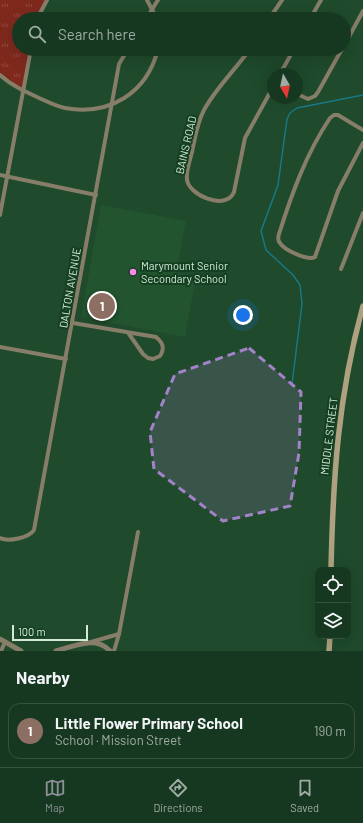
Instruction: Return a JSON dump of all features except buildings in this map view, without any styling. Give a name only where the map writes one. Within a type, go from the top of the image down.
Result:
[{"type":"main road","name":"MIDDLE STREET","points":[[331,567],[336,444],[351,356],[363,306]]},
{"type":"main road","points":[[329,651],[330,639]]},
{"type":"street","points":[[41,12],[47,0]]},
{"type":"street","points":[[147,0],[154,12]]},
{"type":"street","points":[[150,12],[158,0]]},
{"type":"street","points":[[274,12],[282,0]]},
{"type":"street","points":[[314,12],[321,0]]},
{"type":"street","points":[[351,33],[363,11]]},
{"type":"street","points":[[0,215],[30,56]]},
{"type":"street","name":"DALTON AVENUE","points":[[0,538],[7,540],[33,532],[73,323],[119,64],[124,56]]},
{"type":"street","points":[[0,75],[23,91],[57,106],[70,109],[95,108],[113,104],[130,96],[153,64],[156,56]]},
{"type":"street","name":"BAINS ROAD","points":[[244,56],[211,98],[201,116],[197,128],[187,177],[191,188],[203,196],[223,201],[233,195],[245,138],[267,98]]},
{"type":"street","points":[[283,68],[290,56]]},
{"type":"street","points":[[303,96],[308,98],[315,96],[338,56]]},
{"type":"street","points":[[363,130],[338,115],[334,115],[329,120],[302,167],[279,234],[279,241],[281,245],[307,258],[315,257],[338,191],[363,143]]},
{"type":"street","points":[[0,175],[96,195]]},
{"type":"street","points":[[341,269],[363,214]]},
{"type":"street","points":[[73,323],[129,334],[156,337],[161,342],[163,347],[160,356],[153,359],[145,356],[129,334]]},
{"type":"street","points":[[0,347],[66,359]]},
{"type":"street","points":[[114,651],[119,634],[138,532]]},
{"type":"street","points":[[56,651],[119,634]]},
{"type":"street","points":[[1,651],[2,640],[21,651]]},
{"type":"street","points":[[90,642],[104,645],[110,651]]},
{"type":"highlighted area","points":[[249,348],[301,392],[299,453],[290,506],[223,521],[154,469],[150,432],[175,374]]},
{"type":"shaded area","name":"Marymount Senior Secondary School","points":[[101,205],[186,221],[176,273],[196,276],[185,337],[81,317]]},
{"type":"green space","points":[[0,0],[46,0],[40,12],[12,12],[12,56],[29,56],[22,89],[0,73]]},
{"type":"waterway","points":[[292,384],[302,304],[300,285],[293,275],[266,250],[261,231],[278,185],[287,119],[290,113],[297,108],[363,95]]},
{"type":"place","name":"Marymount Senior Secondary School","points":[[133,272]]},
{"type":"place","name":"Little Flower Primary School","points":[[102,306]]}]
